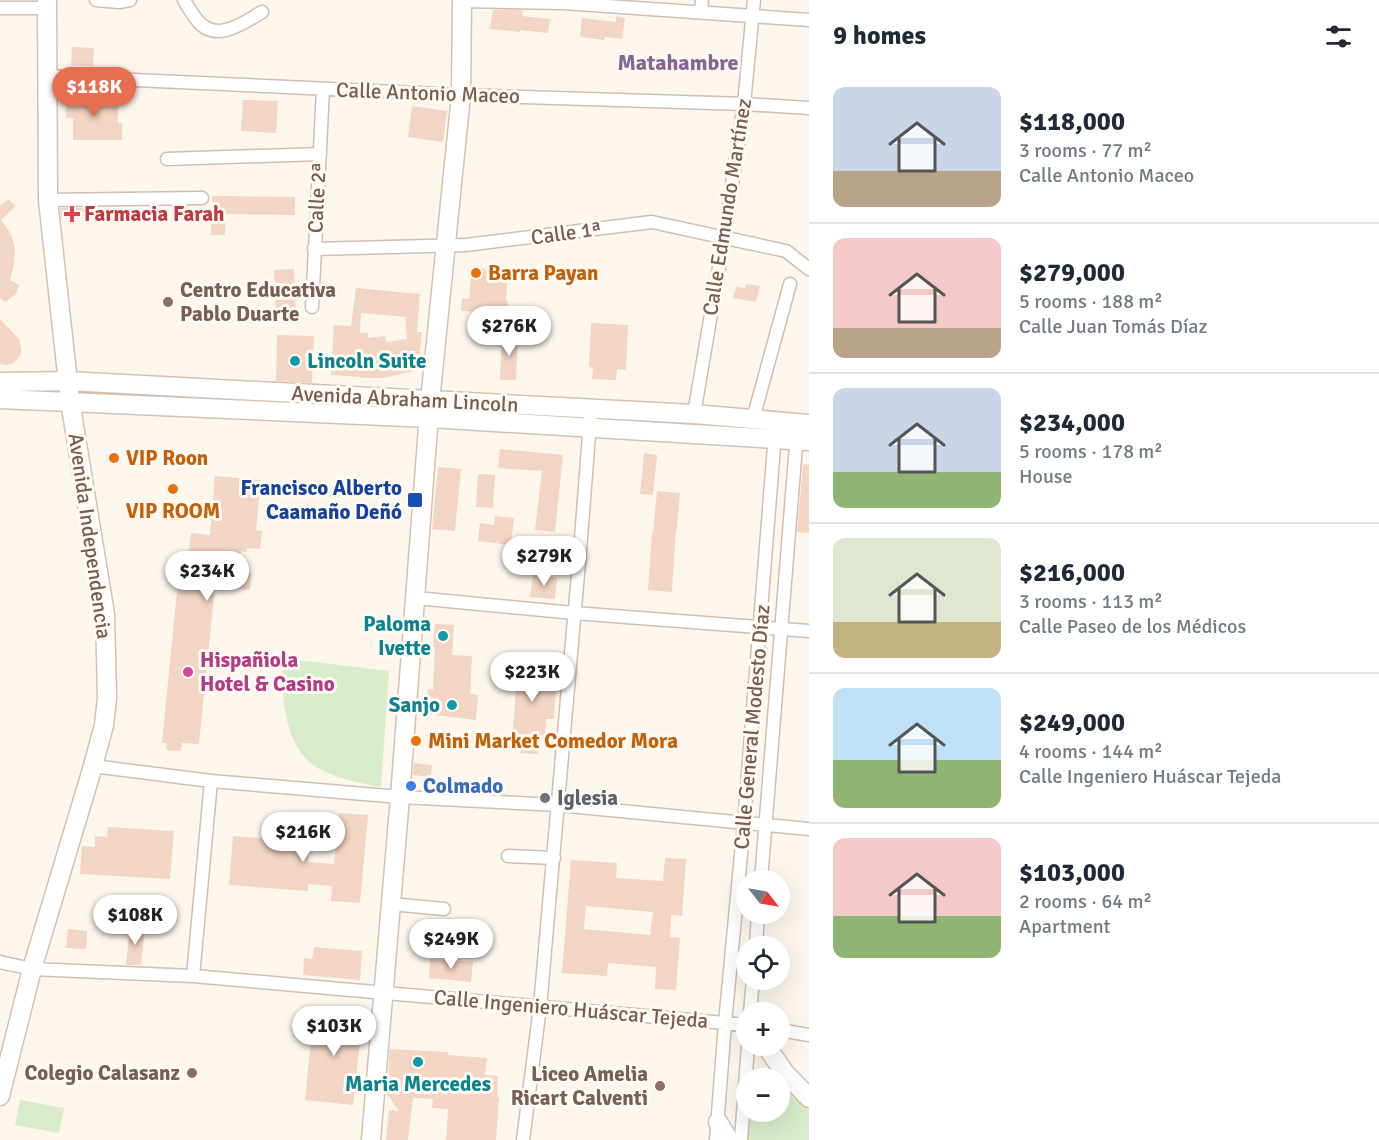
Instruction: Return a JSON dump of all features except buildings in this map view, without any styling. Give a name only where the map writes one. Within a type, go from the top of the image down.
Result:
[{"type":"main road","points":[[371,1140],[430,410],[461,95],[462,0]]},
{"type":"main road","name":"Avenida Independencia","points":[[0,1095],[32,969],[93,765],[104,724],[107,698],[105,614],[70,401],[48,200],[47,4]]},
{"type":"main road","name":"Avenida Abraham Lincoln","points":[[0,382],[68,381],[430,410]]},
{"type":"main road","name":"Avenida Abraham Lincoln","points":[[0,399],[430,410],[590,418],[774,440],[803,432]]},
{"type":"main road","name":"Avenida Abraham Lincoln","points":[[590,418],[694,414],[777,421],[803,432]]},
{"type":"main road","points":[[773,1056],[785,1073],[809,1098]]},
{"type":"main road","points":[[718,1122],[729,1140]]},
{"type":"street","points":[[96,0],[119,2],[130,0]]},
{"type":"street","points":[[184,0],[199,22],[215,31],[223,32],[233,29],[262,12]]},
{"type":"street","points":[[462,0],[701,6],[753,16],[809,20]]},
{"type":"street","name":"Calle Edmundo Martínez","points":[[694,414],[744,104],[754,0]]},
{"type":"street","points":[[0,8],[47,4]]},
{"type":"street","name":"Calle Antonio Maceo","points":[[47,76],[809,108]]},
{"type":"street","name":"Calle 2ª","points":[[312,307],[323,89]]},
{"type":"street","points":[[167,159],[320,154]]},
{"type":"street","points":[[48,200],[202,198]]},
{"type":"street","name":"Calle 1ª","points":[[314,249],[446,247],[656,222],[788,252],[808,265]]},
{"type":"street","points":[[753,419],[790,284]]},
{"type":"street","points":[[523,1140],[540,1006],[554,858],[590,418]]},
{"type":"street","name":"Calle General Modesto Díaz","points":[[716,1140],[777,421]]},
{"type":"street","name":"Calle General Modesto Díaz","points":[[762,870],[782,628],[803,432]]},
{"type":"street","points":[[416,598],[809,631]]},
{"type":"street","points":[[93,765],[211,781],[400,796],[558,805],[809,829]]},
{"type":"street","points":[[193,976],[211,781]]},
{"type":"street","points":[[508,856],[554,858]]},
{"type":"street","points":[[391,904],[444,909]]},
{"type":"street","name":"Calle Ingeniero Huáscar Tejeda","points":[[0,962],[32,969],[193,976],[736,1024]]},
{"type":"street","points":[[790,1032],[809,1035]]},
{"type":"street","points":[[741,1140],[747,1056]]},
{"type":"green space","points":[[281,658],[389,671],[381,787],[342,778],[322,770],[307,760],[299,750],[285,712]]},
{"type":"green space","points":[[790,1094],[809,1110],[809,1140],[745,1140],[746,1122],[790,1122]]},
{"type":"green space","points":[[20,1100],[64,1108],[59,1133],[15,1125]]},
{"type":"place","name":"Farmacia Farah","points":[[72,214]]},
{"type":"place","name":"Barra Payan","points":[[476,273]]},
{"type":"place","name":"Centro Educativa Pablo Duarte","points":[[168,302]]},
{"type":"place","name":"Lincoln Suite","points":[[295,361]]},
{"type":"place","name":"VIP Roon","points":[[114,458]]},
{"type":"place","name":"VIP ROOM","points":[[173,489]]},
{"type":"place","name":"Francisco Alberto Caamaño Deñó","points":[[415,500]]},
{"type":"place","name":"Paloma Ivette","points":[[443,636]]},
{"type":"place","name":"Hispañiola Hotel & Casino","points":[[188,672]]},
{"type":"place","name":"Sanjo","points":[[452,705]]},
{"type":"place","name":"Mini Market Comedor Mora","points":[[416,741]]},
{"type":"place","name":"Colmado","points":[[411,786]]},
{"type":"place","name":"Iglesia","points":[[545,798]]},
{"type":"place","name":"Maria Mercedes","points":[[418,1062]]},
{"type":"place","name":"Colegio Calasanz","points":[[192,1073]]},
{"type":"place","name":"Liceo Amelia Ricart Calventi","points":[[660,1086]]},
{"type":"district","name":"Matahambre","points":[[678,62]]}]
